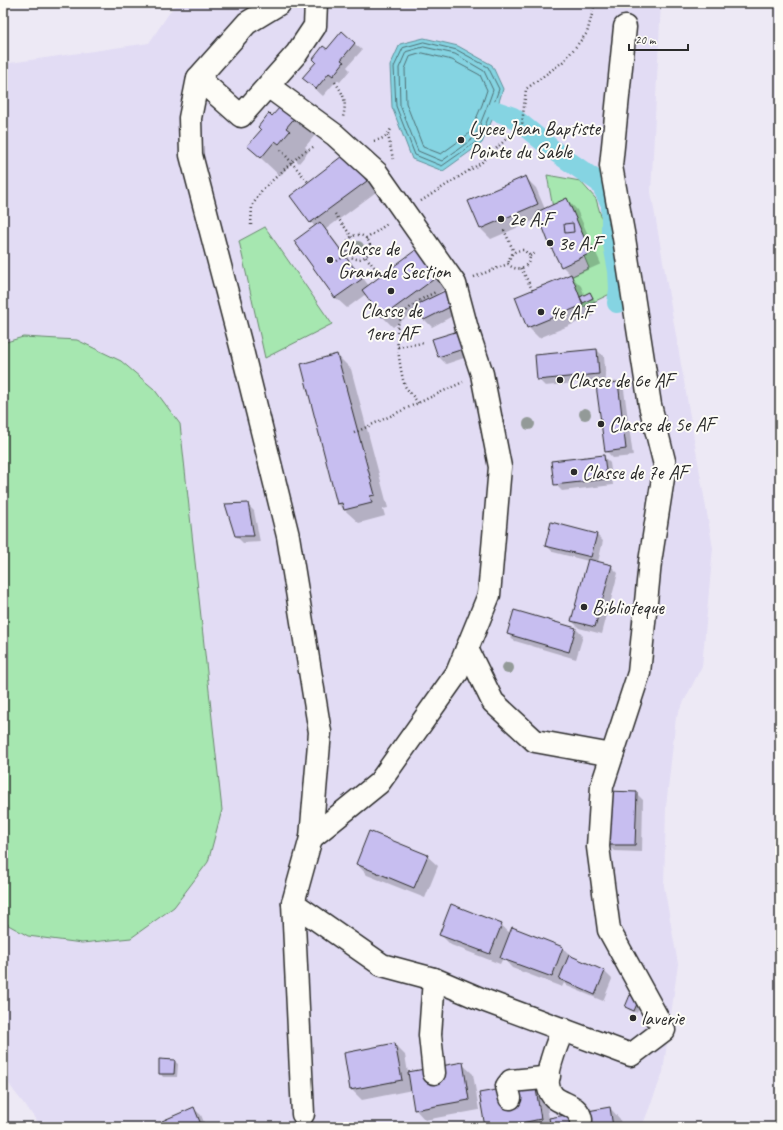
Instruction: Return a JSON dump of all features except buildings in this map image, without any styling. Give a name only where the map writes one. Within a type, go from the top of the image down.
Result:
[{"type":"street","points":[[280,3],[247,23],[198,78],[190,118],[191,155],[241,346],[288,536],[320,732],[311,838],[293,903],[303,1114]]},
{"type":"street","points":[[198,78],[241,116],[297,53],[315,26],[316,3]]},
{"type":"street","points":[[293,903],[382,965],[434,979],[483,1000],[631,1055],[664,1030],[609,930],[598,847],[602,786],[639,673],[650,562],[665,465],[650,405],[624,238],[610,166],[625,27]]},
{"type":"street","points":[[268,86],[335,135],[377,173],[455,284],[467,329],[482,374],[500,468],[489,595],[457,673],[379,783],[311,838]]},
{"type":"street","points":[[466,649],[493,702],[535,741],[612,755]]},
{"type":"street","points":[[434,979],[430,1035],[434,1073]]},
{"type":"street","points":[[563,1029],[552,1057],[549,1087],[554,1097],[572,1106],[577,1111],[581,1120]]},
{"type":"street","points":[[510,1098],[507,1086],[511,1081],[543,1078],[549,1076]]},
{"type":"path","points":[[366,238],[405,211],[481,163],[522,124],[526,88],[564,62],[587,33],[595,3]]},
{"type":"path","points":[[252,225],[252,206],[262,190],[301,154],[335,135],[340,126],[345,110],[344,95],[335,82]]},
{"type":"path","points":[[281,150],[310,183]]},
{"type":"path","points":[[335,214],[352,237]]},
{"type":"path","points":[[504,230],[514,252]]},
{"type":"path","points":[[362,236],[369,242],[370,247],[366,257],[357,258],[348,254],[346,243],[352,237],[362,236]]},
{"type":"path","points":[[530,256],[536,253]]},
{"type":"path","points":[[337,261],[348,254]]},
{"type":"path","points":[[366,257],[380,274]]},
{"type":"path","points":[[522,268],[533,290]]},
{"type":"path","points":[[398,347],[423,343]]},
{"type":"path","points":[[354,433],[482,374]]},
{"type":"shaded area","points":[[176,3],[661,3],[651,192],[713,548],[702,666],[676,717],[666,807],[664,886],[678,964],[663,1072],[642,1127],[42,1127],[3,1075],[3,64],[149,43]]},
{"type":"green space","points":[[547,175],[580,181],[596,199],[607,237],[614,292],[577,310],[564,280],[589,268],[563,206],[553,208]]},
{"type":"green space","points":[[265,227],[332,324],[265,358],[239,241]]},
{"type":"green space","points":[[23,337],[77,340],[121,361],[154,389],[180,424],[222,810],[208,862],[174,907],[131,938],[82,943],[28,936],[3,922],[3,343]]},
{"type":"water","points":[[424,38],[458,46],[492,65],[503,89],[496,111],[482,143],[443,171],[412,159],[392,107],[390,66],[400,44]]},
{"type":"waterway","points":[[496,111],[513,117],[557,153],[600,183],[611,204],[611,234],[618,271],[619,289],[617,303]]},
{"type":"place","name":"Lycee Jean Baptiste Pointe du Sable","points":[[461,140]]},
{"type":"place","name":"2e A.F","points":[[501,219]]},
{"type":"place","name":"3e A.F","points":[[550,243]]},
{"type":"place","name":"Classe de Grannde Section","points":[[330,260]]},
{"type":"place","name":"Classe de 1ere AF","points":[[391,291]]},
{"type":"place","name":"4e A.F","points":[[541,312]]},
{"type":"place","name":"Classe de 6e AF","points":[[560,380]]},
{"type":"place","name":"Classe de 5e AF","points":[[601,424]]},
{"type":"place","name":"Classe de 7e AF","points":[[574,472]]},
{"type":"place","name":"Biblioteque","points":[[584,607]]},
{"type":"place","name":"laverie","points":[[633,1018]]}]
